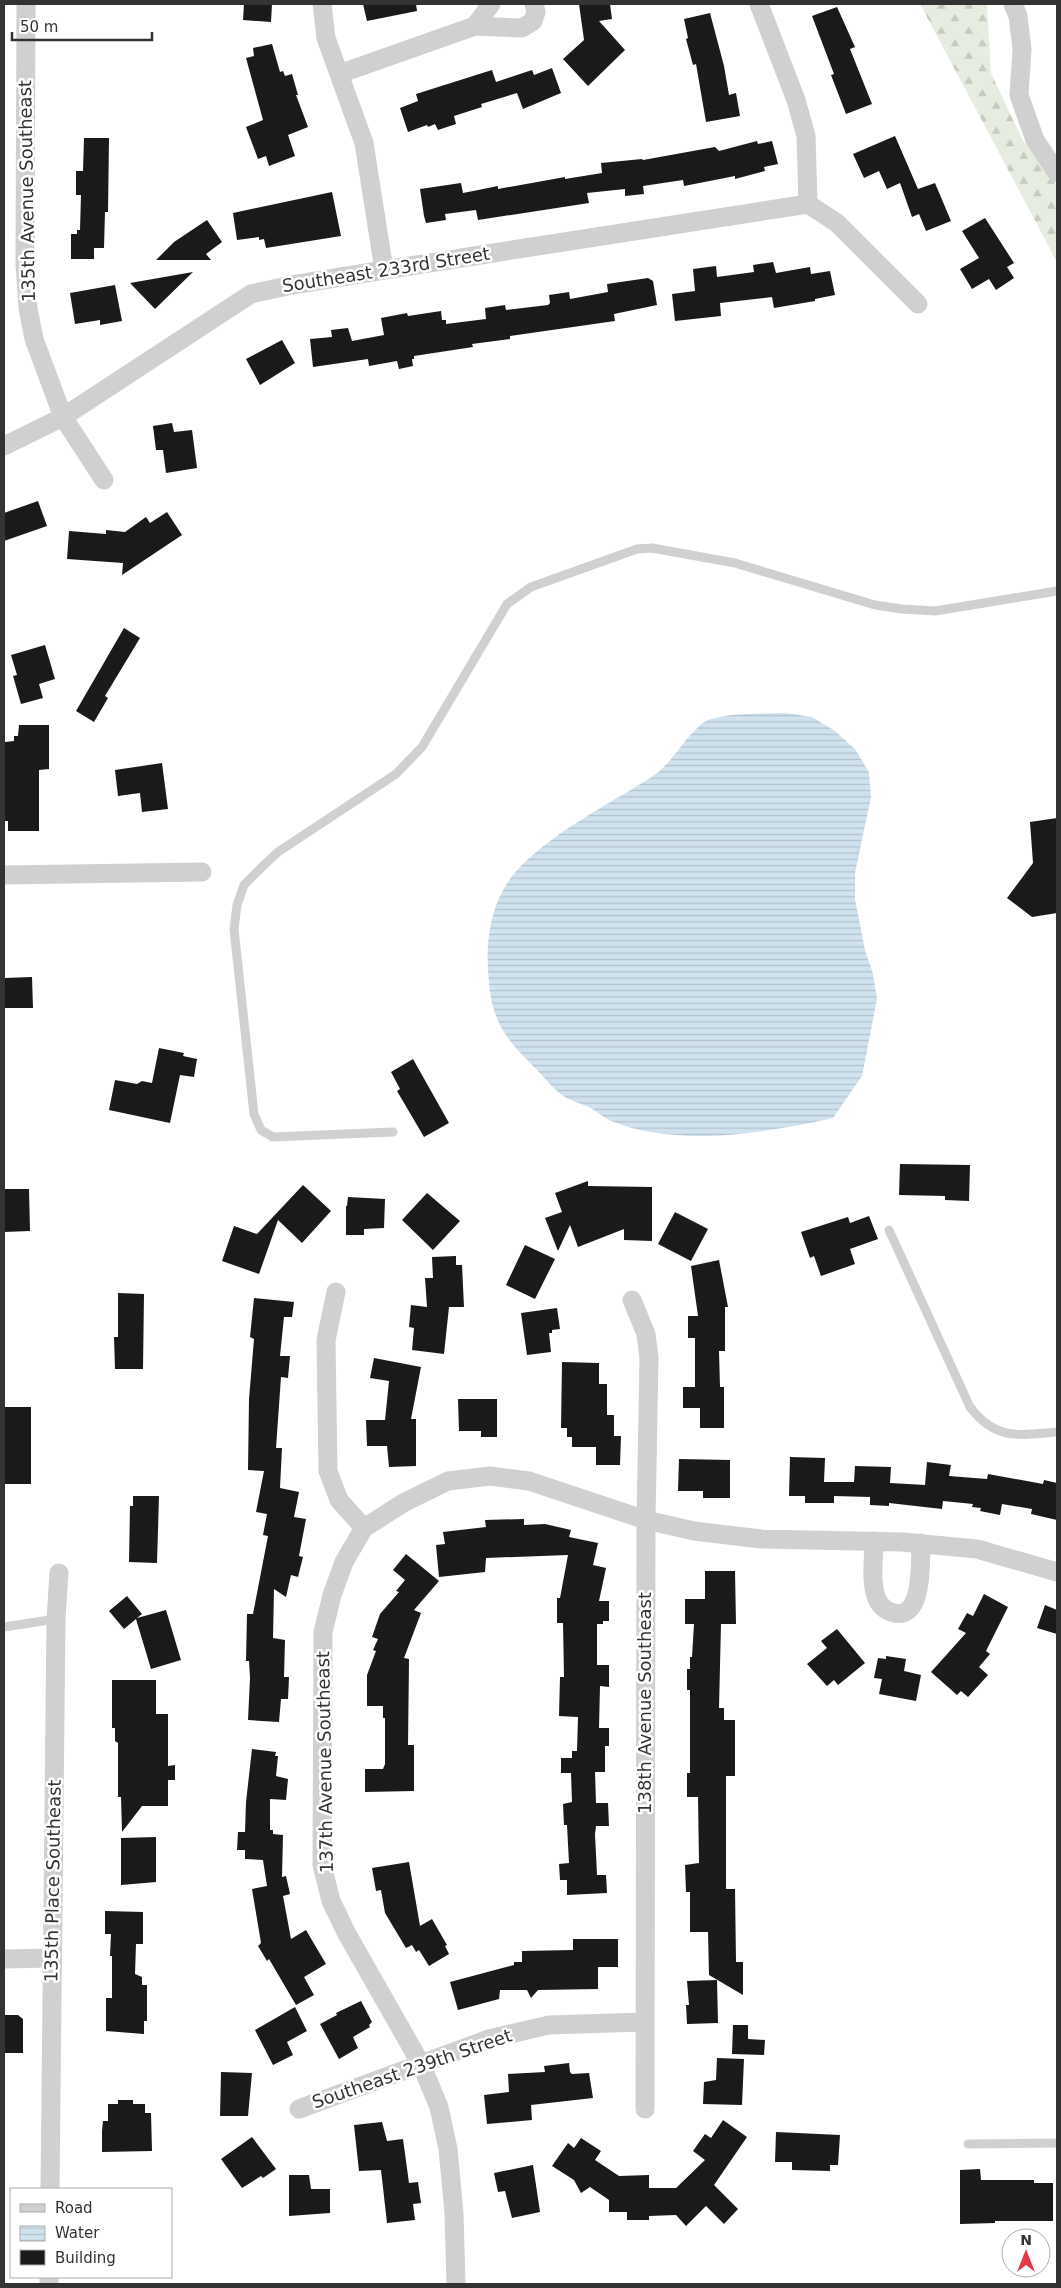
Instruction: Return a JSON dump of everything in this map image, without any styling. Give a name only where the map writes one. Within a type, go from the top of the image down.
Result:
[{"type":"street","name":"135th Avenue Southeast","points":[[26,4],[25,264],[28,308],[34,339],[64,417],[104,480]]},
{"type":"street","points":[[322,4],[326,38],[364,143],[384,270]]},
{"type":"street","points":[[476,26],[491,4]]},
{"type":"street","points":[[339,74],[476,26],[522,28],[533,21],[536,12],[534,4]]},
{"type":"street","points":[[759,4],[796,100],[806,136],[808,204],[837,223],[918,304]]},
{"type":"street","points":[[1014,4],[1018,16],[1022,49],[1019,95],[1035,140],[1057,173]]},
{"type":"street","name":"Southeast 233rd Street","points":[[4,446],[64,417],[251,294],[292,284],[808,204]]},
{"type":"street","points":[[4,875],[202,872]]},
{"type":"street","points":[[336,1292],[326,1340],[328,1472],[339,1500],[364,1528],[405,1502],[448,1481],[490,1476],[529,1481],[646,1520],[694,1532],[761,1539],[921,1543],[977,1549],[1057,1572]]},
{"type":"street","name":"138th Avenue Southeast","points":[[632,1300],[646,1334],[649,1358],[646,1520],[645,2108]]},
{"type":"street","name":"137th Avenue Southeast","points":[[364,1528],[344,1562],[332,1594],[324,1632],[322,1865],[331,1901],[347,1934],[421,2064],[439,2107],[448,2149],[454,2212],[456,2284]]},
{"type":"street","points":[[874,1541],[874,1589],[877,1600],[886,1611],[896,1614],[907,1611],[916,1599],[920,1588],[921,1543]]},
{"type":"street","name":"135th Place Southeast","points":[[50,2188],[56,1619],[59,1573]]},
{"type":"street","points":[[4,1959],[52,1958]]},
{"type":"street","name":"Southeast 239th Street","points":[[300,2108],[489,2039],[549,2024],[644,2022]]},
{"type":"lane","points":[[393,1132],[273,1137],[261,1130],[254,1114],[234,929],[237,905],[244,885],[278,852],[396,774],[422,747],[507,604],[516,596],[531,587],[637,549],[652,548],[735,563],[876,605],[902,609],[935,611],[1057,592]]},
{"type":"lane","points":[[889,1230],[970,1408],[981,1422],[993,1429],[1007,1433],[1057,1432]]},
{"type":"lane","points":[[4,1627],[56,1619]]},
{"type":"lane","points":[[968,2144],[1057,2143]]},
{"type":"green space","points":[[920,4],[987,4],[991,73],[1022,139],[1057,186],[1057,262]]},
{"type":"water","points":[[786,713],[812,717],[835,731],[855,749],[869,772],[871,797],[855,873],[855,899],[877,999],[862,1076],[833,1118],[779,1129],[751,1133],[693,1136],[664,1134],[637,1129],[611,1121],[589,1107],[568,1099],[558,1092],[518,1050],[503,1031],[494,1009],[488,968],[491,926],[499,899],[513,875],[542,847],[559,834],[656,774],[705,721],[717,717],[737,715]]},
{"type":"building","points":[[244,4],[272,4],[271,22],[243,20]]},
{"type":"building","points":[[363,4],[416,4],[417,11],[367,21]]},
{"type":"building","points":[[579,4],[610,4],[612,19],[599,21],[625,50],[588,86],[563,59],[584,40]]},
{"type":"building","points":[[837,7],[855,47],[850,49],[872,104],[846,114],[831,75],[834,74],[812,16]]},
{"type":"building","points":[[710,13],[724,66],[729,95],[736,93],[740,116],[706,122],[696,64],[693,65],[686,39],[688,38],[684,19]]},
{"type":"building","points":[[272,44],[280,72],[283,71],[285,76],[292,74],[298,95],[296,95],[308,127],[288,135],[295,156],[269,166],[266,156],[258,159],[246,127],[263,120],[246,58],[254,56],[253,48]]},
{"type":"building","points":[[552,68],[561,93],[523,109],[517,93],[481,104],[482,107],[454,116],[456,124],[438,130],[435,124],[428,127],[427,125],[408,132],[400,108],[418,101],[416,94],[492,70],[496,82],[532,70],[534,75]]},
{"type":"building","points":[[895,136],[918,189],[935,183],[951,221],[926,231],[919,214],[912,217],[900,183],[887,189],[879,171],[864,178],[853,154]]},
{"type":"building","points":[[84,138],[109,138],[108,212],[105,212],[104,248],[94,248],[94,259],[71,259],[71,234],[77,234],[77,230],[80,230],[81,195],[76,195],[76,171],[83,171]]},
{"type":"building","points":[[757,141],[758,144],[772,141],[778,164],[764,167],[765,171],[735,179],[735,176],[684,186],[683,180],[643,186],[644,194],[625,196],[625,189],[587,193],[589,203],[478,220],[476,210],[445,214],[446,220],[426,223],[424,216],[420,189],[461,183],[463,193],[498,186],[498,189],[565,177],[565,179],[602,173],[601,163],[643,160],[715,147],[719,151]]},
{"type":"building","points":[[332,192],[341,236],[266,248],[264,239],[259,240],[259,237],[237,240],[233,213]]},
{"type":"building","points":[[985,218],[1014,263],[1007,267],[1014,278],[996,290],[989,279],[972,289],[960,269],[979,258],[962,231]]},
{"type":"building","points":[[207,220],[222,242],[206,254],[211,260],[156,260],[174,242]]},
{"type":"building","points":[[773,262],[776,273],[810,267],[811,274],[830,271],[835,295],[815,299],[815,301],[774,308],[772,297],[720,303],[721,316],[675,321],[672,294],[695,291],[693,269],[716,266],[717,277],[754,272],[753,265]]},
{"type":"building","points":[[193,272],[155,309],[130,283]]},
{"type":"building","points":[[648,278],[653,281],[657,305],[614,314],[615,321],[510,336],[510,339],[472,344],[473,347],[414,356],[414,359],[412,359],[413,366],[399,369],[397,361],[369,366],[368,359],[313,367],[310,339],[332,337],[331,330],[348,328],[352,341],[384,335],[381,318],[407,313],[408,316],[441,311],[442,320],[446,320],[446,324],[486,319],[485,308],[505,305],[506,310],[548,305],[550,303],[549,295],[569,292],[570,299],[608,292],[607,284]]},
{"type":"building","points":[[115,285],[122,321],[100,325],[100,320],[75,324],[70,293]]},
{"type":"building","points":[[282,340],[295,363],[260,385],[246,359]]},
{"type":"building","points":[[172,423],[174,432],[192,430],[197,468],[166,473],[163,450],[156,450],[153,426]]},
{"type":"building","points":[[38,501],[47,526],[4,541],[4,513]]},
{"type":"building","points":[[167,512],[182,535],[122,575],[123,563],[67,559],[69,531],[106,534],[106,530],[125,532],[146,517],[150,523]]},
{"type":"building","points":[[124,628],[140,638],[105,696],[108,698],[94,722],[76,711]]},
{"type":"building","points":[[45,645],[55,679],[39,684],[43,698],[21,704],[13,676],[17,675],[11,655]]},
{"type":"building","points":[[19,725],[49,725],[49,769],[39,770],[39,831],[8,831],[8,821],[4,821],[5,742],[14,741],[14,736],[18,736]]},
{"type":"building","points":[[162,763],[168,809],[142,812],[140,793],[118,796],[115,770]]},
{"type":"building","points":[[1057,818],[1057,913],[1032,917],[1007,898],[1033,863],[1030,822]]},
{"type":"building","points":[[32,977],[33,1008],[4,1008],[4,978]]},
{"type":"building","points":[[159,1048],[184,1053],[183,1056],[197,1059],[194,1077],[180,1075],[170,1123],[109,1110],[115,1080],[137,1084],[142,1081],[152,1083]]},
{"type":"building","points":[[413,1059],[449,1123],[424,1137],[397,1091],[400,1089],[391,1072]]},
{"type":"building","points":[[900,1164],[970,1165],[969,1201],[945,1200],[945,1196],[899,1195]]},
{"type":"building","points":[[588,1181],[588,1186],[652,1187],[652,1241],[624,1240],[624,1229],[578,1247],[570,1225],[558,1251],[545,1218],[562,1212],[555,1193]]},
{"type":"building","points":[[303,1185],[331,1211],[302,1243],[278,1220],[259,1274],[222,1261],[234,1226],[257,1234]]},
{"type":"building","points":[[4,1189],[29,1189],[30,1231],[4,1232]]},
{"type":"building","points":[[427,1193],[460,1221],[433,1250],[402,1220]]},
{"type":"building","points":[[348,1197],[385,1199],[384,1228],[364,1229],[364,1235],[346,1235],[346,1206]]},
{"type":"building","points":[[675,1212],[708,1229],[691,1261],[658,1244]]},
{"type":"building","points":[[869,1216],[878,1239],[850,1249],[855,1264],[821,1276],[814,1256],[810,1258],[801,1232],[848,1217],[850,1223]]},
{"type":"building","points":[[525,1245],[555,1259],[535,1299],[506,1285]]},
{"type":"building","points":[[456,1256],[456,1265],[462,1265],[464,1307],[449,1307],[444,1354],[412,1350],[414,1328],[409,1327],[411,1305],[427,1307],[425,1278],[433,1278],[432,1257]]},
{"type":"building","points":[[719,1260],[728,1307],[725,1307],[725,1351],[719,1351],[720,1387],[724,1387],[724,1428],[700,1428],[700,1408],[683,1408],[683,1387],[695,1387],[695,1338],[688,1338],[688,1316],[698,1316],[691,1266]]},
{"type":"building","points":[[118,1293],[144,1294],[143,1369],[115,1369],[114,1337],[118,1337]]},
{"type":"building","points":[[254,1298],[294,1302],[292,1317],[284,1317],[280,1356],[290,1356],[288,1378],[281,1377],[276,1448],[282,1448],[280,1488],[299,1492],[294,1517],[306,1519],[299,1556],[303,1557],[298,1577],[291,1575],[286,1597],[274,1589],[273,1638],[285,1640],[284,1677],[289,1677],[288,1699],[281,1699],[279,1722],[248,1720],[250,1678],[249,1661],[246,1661],[247,1614],[253,1614],[268,1536],[263,1535],[267,1514],[256,1512],[264,1471],[248,1470],[249,1399],[254,1339],[250,1337]]},
{"type":"building","points":[[557,1308],[560,1329],[552,1330],[552,1333],[549,1333],[551,1352],[527,1355],[521,1313]]},
{"type":"building","points":[[374,1358],[421,1367],[411,1419],[416,1419],[416,1466],[389,1467],[387,1446],[367,1446],[366,1420],[385,1420],[389,1381],[370,1378]]},
{"type":"building","points":[[562,1362],[599,1363],[599,1384],[607,1384],[607,1415],[614,1415],[614,1436],[621,1436],[620,1465],[596,1465],[596,1447],[572,1447],[572,1437],[567,1437],[567,1428],[561,1428]]},
{"type":"building","points":[[458,1399],[497,1399],[497,1437],[481,1437],[481,1431],[459,1431]]},
{"type":"building","points":[[4,1407],[31,1407],[31,1484],[4,1484]]},
{"type":"building","points":[[790,1457],[825,1458],[824,1482],[854,1482],[855,1466],[891,1467],[890,1483],[925,1485],[927,1462],[951,1465],[949,1476],[987,1479],[988,1474],[1043,1484],[1044,1480],[1057,1483],[1057,1520],[1031,1514],[1032,1509],[1002,1504],[1000,1515],[980,1511],[981,1508],[972,1507],[973,1504],[943,1501],[942,1509],[889,1503],[889,1506],[870,1505],[870,1497],[834,1496],[834,1503],[805,1503],[805,1496],[789,1496]]},
{"type":"building","points":[[679,1459],[730,1460],[730,1498],[703,1498],[703,1491],[678,1491]]},
{"type":"building","points":[[133,1496],[159,1496],[157,1563],[129,1562],[130,1506],[133,1506]]},
{"type":"building","points":[[524,1519],[524,1525],[545,1524],[571,1530],[569,1537],[598,1543],[593,1565],[606,1568],[599,1601],[609,1601],[609,1621],[597,1624],[597,1665],[609,1665],[609,1687],[600,1686],[599,1728],[609,1728],[609,1746],[605,1746],[605,1772],[595,1772],[596,1803],[608,1803],[609,1826],[596,1826],[595,1834],[597,1875],[606,1875],[607,1893],[567,1895],[567,1880],[560,1880],[559,1864],[569,1863],[567,1825],[564,1825],[563,1804],[572,1802],[571,1773],[561,1773],[561,1758],[572,1758],[572,1751],[577,1751],[578,1717],[559,1716],[560,1677],[564,1677],[563,1623],[557,1623],[557,1598],[560,1598],[568,1555],[486,1558],[485,1572],[439,1577],[436,1545],[445,1544],[443,1532],[486,1527],[485,1520]]},
{"type":"building","points":[[406,1554],[439,1581],[414,1610],[421,1613],[404,1658],[409,1659],[408,1745],[414,1745],[414,1791],[365,1792],[365,1769],[383,1769],[385,1764],[385,1718],[383,1718],[383,1706],[367,1706],[367,1675],[376,1651],[373,1650],[378,1639],[372,1637],[380,1614],[399,1592],[396,1591],[405,1580],[393,1570]]},
{"type":"building","points":[[705,1571],[735,1571],[736,1624],[721,1624],[719,1708],[724,1708],[724,1720],[735,1720],[735,1776],[726,1776],[726,1889],[735,1889],[736,1962],[743,1962],[743,1995],[709,1975],[708,1932],[690,1932],[690,1892],[686,1892],[685,1865],[699,1863],[698,1797],[687,1797],[687,1773],[690,1773],[690,1690],[687,1690],[687,1669],[690,1669],[690,1657],[692,1657],[694,1624],[685,1624],[685,1599],[705,1599]]},
{"type":"building","points":[[984,1594],[1008,1607],[986,1651],[990,1654],[979,1667],[988,1675],[968,1697],[961,1691],[957,1695],[931,1672],[966,1633],[958,1629],[967,1613],[973,1616]]},
{"type":"building","points":[[127,1596],[142,1614],[137,1618],[166,1610],[181,1660],[151,1669],[136,1619],[124,1629],[109,1611]]},
{"type":"building","points":[[1045,1605],[1057,1610],[1057,1634],[1037,1628]]},
{"type":"building","points":[[837,1629],[865,1663],[838,1685],[834,1680],[827,1686],[807,1664],[827,1648],[821,1641]]},
{"type":"building","points":[[886,1656],[906,1659],[904,1671],[921,1675],[916,1701],[879,1694],[882,1679],[874,1678],[878,1658],[886,1659]]},
{"type":"building","points":[[112,1680],[156,1680],[156,1714],[168,1714],[168,1766],[175,1765],[175,1780],[168,1780],[168,1806],[142,1806],[122,1832],[121,1797],[118,1797],[118,1743],[115,1741],[115,1728],[112,1728]]},
{"type":"building","points":[[252,1749],[276,1752],[275,1756],[278,1756],[276,1776],[288,1779],[286,1800],[270,1799],[270,1830],[273,1830],[273,1834],[283,1835],[282,1877],[286,1876],[290,1894],[283,1896],[291,1939],[306,1930],[326,1964],[304,1977],[314,1995],[296,2005],[269,1959],[267,1961],[258,1946],[261,1943],[252,1889],[267,1886],[263,1860],[245,1859],[245,1850],[237,1850],[238,1832],[245,1832],[246,1802]]},
{"type":"building","points":[[156,1837],[156,1882],[121,1885],[121,1838]]},
{"type":"building","points":[[409,1862],[420,1926],[432,1919],[447,1945],[445,1946],[449,1954],[429,1966],[419,1950],[416,1952],[412,1945],[406,1948],[385,1913],[381,1890],[376,1891],[372,1868]]},
{"type":"building","points":[[105,1911],[143,1912],[143,1944],[136,1944],[135,1974],[142,1977],[142,1985],[147,1985],[147,2021],[144,2021],[144,2034],[106,2031],[106,1998],[112,1998],[112,1956],[110,1956],[111,1934],[105,1934]]},
{"type":"building","points":[[573,1939],[618,1939],[618,1967],[598,1967],[598,1989],[538,1990],[531,1998],[527,1990],[500,1990],[499,1999],[458,2010],[450,1982],[514,1965],[514,1962],[522,1962],[522,1951],[573,1950]]},
{"type":"building","points":[[717,1980],[718,2023],[687,2024],[686,2005],[689,2005],[687,1981]]},
{"type":"building","points":[[361,2001],[372,2022],[369,2025],[370,2027],[353,2037],[358,2048],[339,2059],[320,2024],[337,2015],[336,2013]]},
{"type":"building","points":[[295,2007],[307,2031],[287,2042],[293,2055],[273,2065],[255,2030]]},
{"type":"building","points":[[4,2015],[18,2015],[23,2019],[23,2053],[4,2053]]},
{"type":"building","points":[[733,2025],[748,2025],[748,2039],[765,2040],[764,2055],[732,2054]]},
{"type":"building","points":[[717,2058],[744,2059],[742,2105],[703,2104],[704,2082],[716,2080]]},
{"type":"building","points":[[569,2063],[572,2074],[589,2073],[593,2098],[531,2105],[532,2120],[487,2124],[484,2095],[509,2092],[508,2074],[545,2072],[544,2066]]},
{"type":"building","points":[[221,2072],[252,2073],[248,2116],[220,2116]]},
{"type":"building","points":[[118,2100],[133,2100],[133,2104],[145,2104],[145,2113],[151,2113],[152,2151],[102,2152],[103,2121],[108,2121],[108,2104],[118,2104]]},
{"type":"building","points":[[723,2120],[747,2137],[714,2185],[738,2209],[724,2224],[706,2206],[686,2226],[676,2215],[649,2216],[649,2220],[627,2220],[627,2212],[609,2212],[609,2200],[590,2187],[581,2193],[574,2180],[552,2166],[568,2143],[574,2148],[581,2138],[601,2151],[595,2160],[619,2176],[649,2175],[649,2188],[676,2188],[705,2160],[693,2151],[705,2134],[711,2138]]},
{"type":"building","points":[[382,2122],[387,2141],[403,2139],[409,2183],[418,2182],[421,2203],[413,2204],[415,2220],[387,2223],[381,2170],[359,2171],[354,2125]]},
{"type":"building","points":[[776,2132],[840,2135],[838,2165],[830,2165],[830,2171],[792,2170],[792,2162],[775,2162]]},
{"type":"building","points":[[252,2137],[276,2169],[263,2178],[261,2176],[242,2188],[221,2159]]},
{"type":"building","points":[[533,2165],[540,2212],[512,2218],[505,2191],[498,2192],[494,2173]]},
{"type":"building","points":[[980,2169],[981,2180],[1034,2180],[1034,2183],[1053,2183],[1053,2221],[995,2221],[995,2223],[960,2224],[960,2170]]},
{"type":"building","points":[[289,2175],[309,2175],[311,2189],[330,2189],[330,2213],[289,2216]]}]
